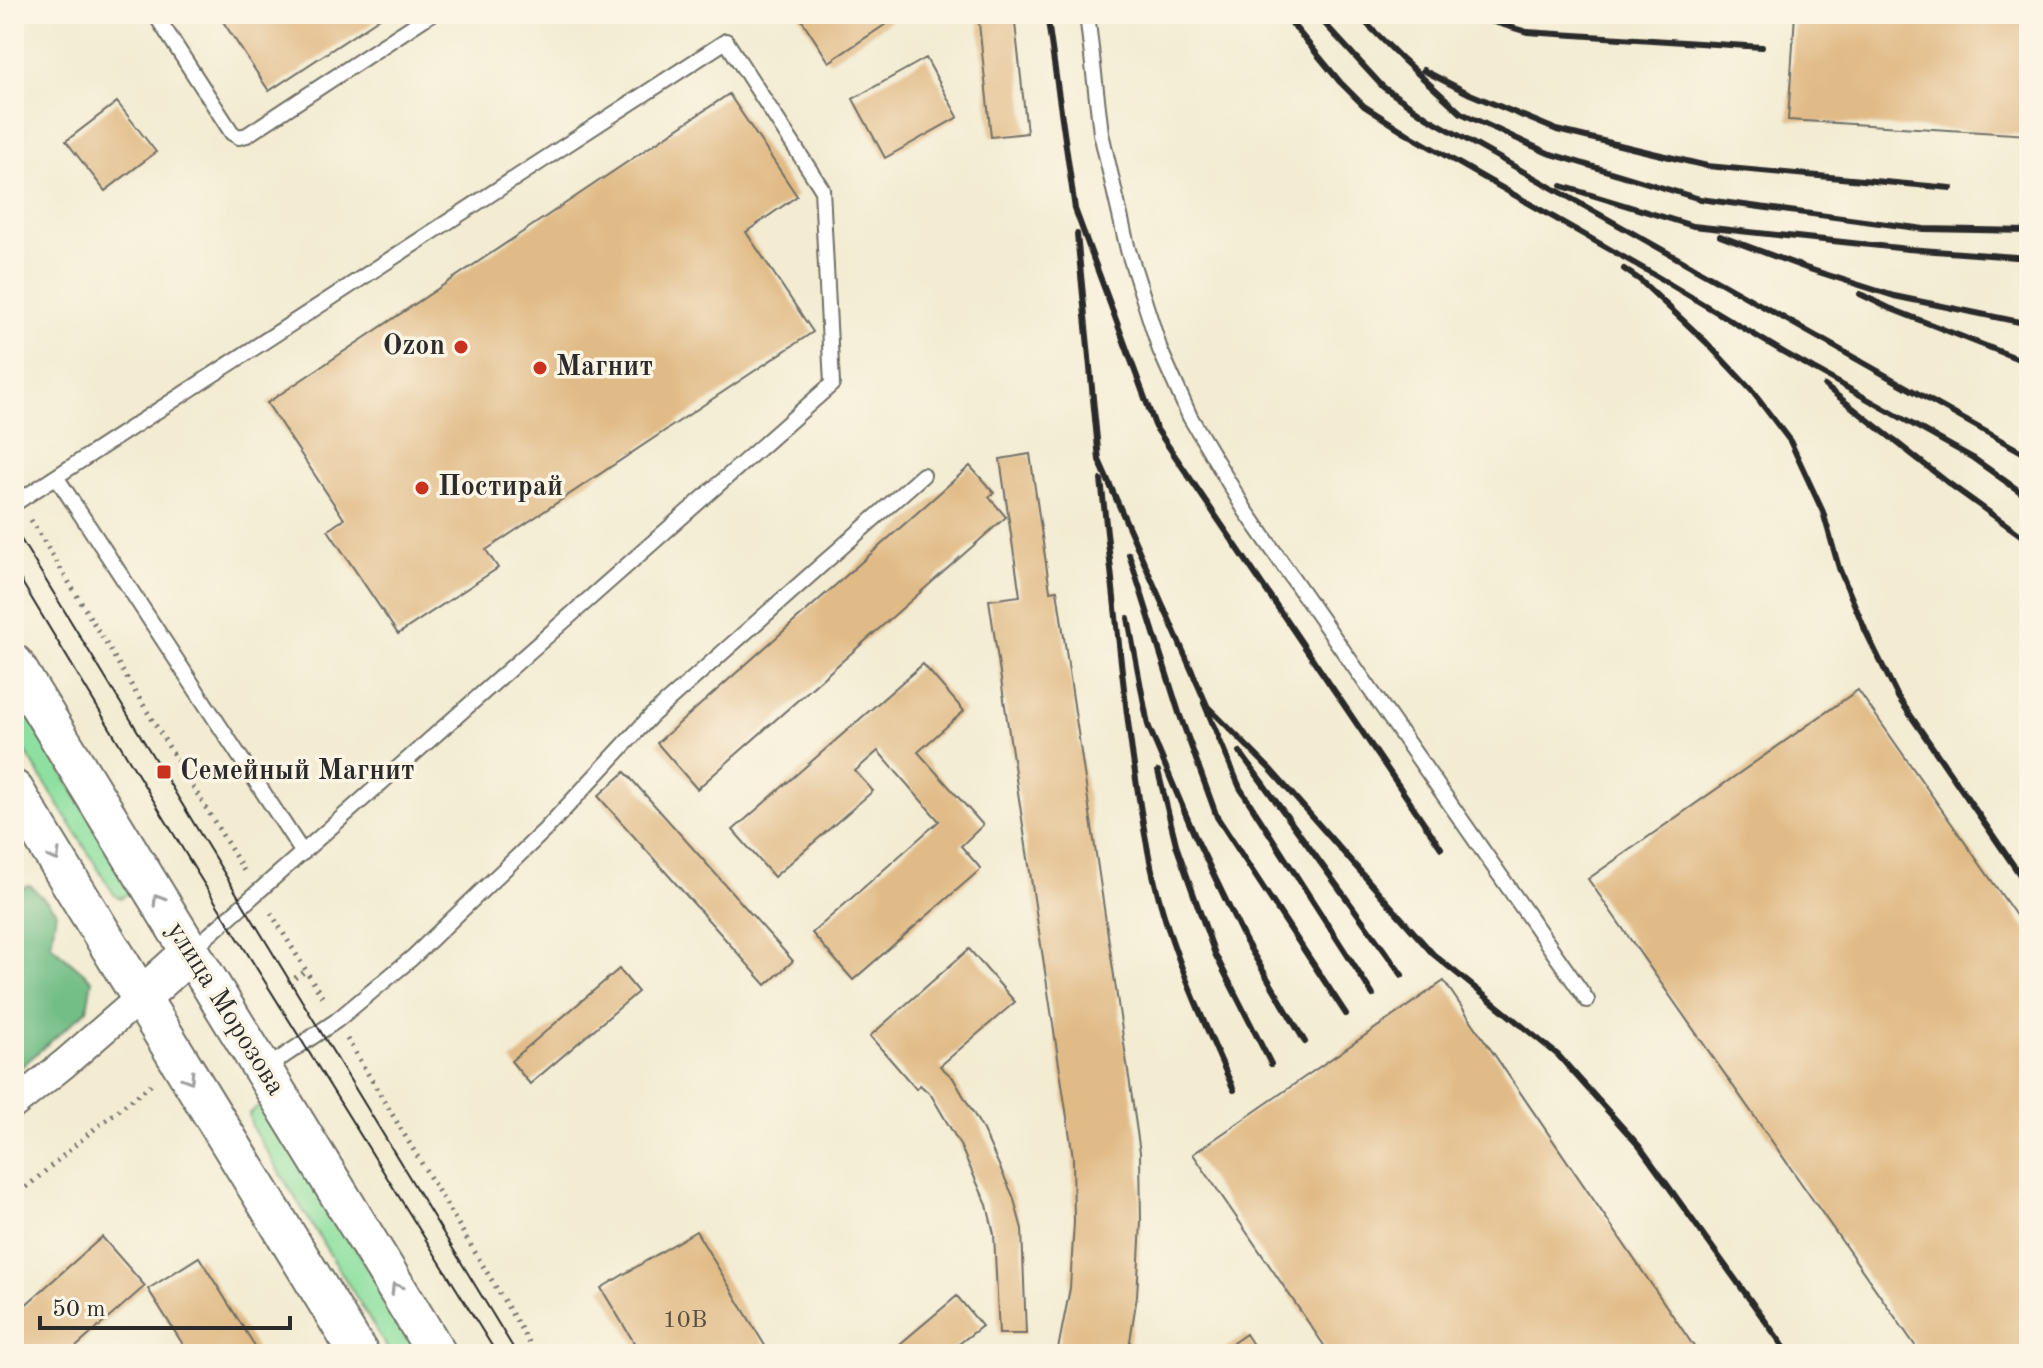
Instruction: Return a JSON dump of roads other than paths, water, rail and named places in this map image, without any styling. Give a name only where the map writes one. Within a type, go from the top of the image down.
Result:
[{"type":"main road","name":"улица Морозова","points":[[14,664],[437,1354]]},
{"type":"main road","points":[[14,790],[359,1354]]},
{"type":"main road","points":[[140,998],[191,952]]},
{"type":"street","points":[[14,1104],[140,998]]},
{"type":"lane","points":[[155,14],[232,133],[239,137],[247,135],[431,14]]},
{"type":"lane","points":[[1087,14],[1101,133],[1128,250],[1160,350],[1190,417],[1245,510],[1587,1000]]},
{"type":"lane","points":[[17,502],[726,41],[822,189],[832,384],[191,952]]},
{"type":"lane","points":[[263,1070],[336,1021],[412,958],[545,830],[651,716],[923,475]]},
{"type":"lane","points":[[57,478],[303,853]]},
{"type":"tram line","points":[[14,528],[517,1354]]},
{"type":"tram line","points":[[14,569],[196,871],[497,1354]]},
{"type":"railway","points":[[1047,14],[1075,209],[1156,428],[1441,848]]},
{"type":"railway","points":[[1284,14],[1364,106],[1785,353],[1973,458],[2029,498]]},
{"type":"railway","points":[[1316,14],[1383,87],[1428,118],[2029,456]]},
{"type":"railway","points":[[1357,14],[1461,113],[1548,153],[1700,199],[1924,229],[2029,231]]},
{"type":"railway","points":[[1467,14],[1527,32],[1762,47]]},
{"type":"railway","points":[[1423,70],[1470,94],[1557,130],[1707,166],[1951,188]]},
{"type":"railway","points":[[1562,186],[1693,226],[1908,249],[2029,258]]},
{"type":"railway","points":[[1077,234],[1099,460],[1209,710]]},
{"type":"railway","points":[[1720,236],[1894,296],[2029,324]]},
{"type":"railway","points":[[1624,269],[1640,280],[1706,342],[1752,391],[1790,441],[1823,512],[1839,568],[1898,697],[2029,888]]},
{"type":"railway","points":[[1860,294],[2029,363]]},
{"type":"railway","points":[[1825,386],[1947,482],[2029,541]]},
{"type":"railway","points":[[1101,480],[1127,715],[1149,856],[1174,946],[1234,1090]]},
{"type":"railway","points":[[1129,554],[1179,713],[1217,817],[1346,1014]]},
{"type":"railway","points":[[1128,618],[1148,725],[1194,834],[1245,940],[1305,1042]]},
{"type":"railway","points":[[1373,995],[1240,788],[1204,703],[1270,769],[1433,954],[1558,1055],[1640,1147],[1789,1354]]},
{"type":"railway","points":[[1240,752],[1402,975]]},
{"type":"railway","points":[[1158,771],[1177,848],[1215,954],[1271,1064]]},
{"type":"place","name":"Ozon","points":[[461,347]]},
{"type":"place","name":"Магнит","points":[[540,368]]},
{"type":"place","name":"Постирай","points":[[422,488]]},
{"type":"place","name":"Семейный Магнит","points":[[164,772]]}]
